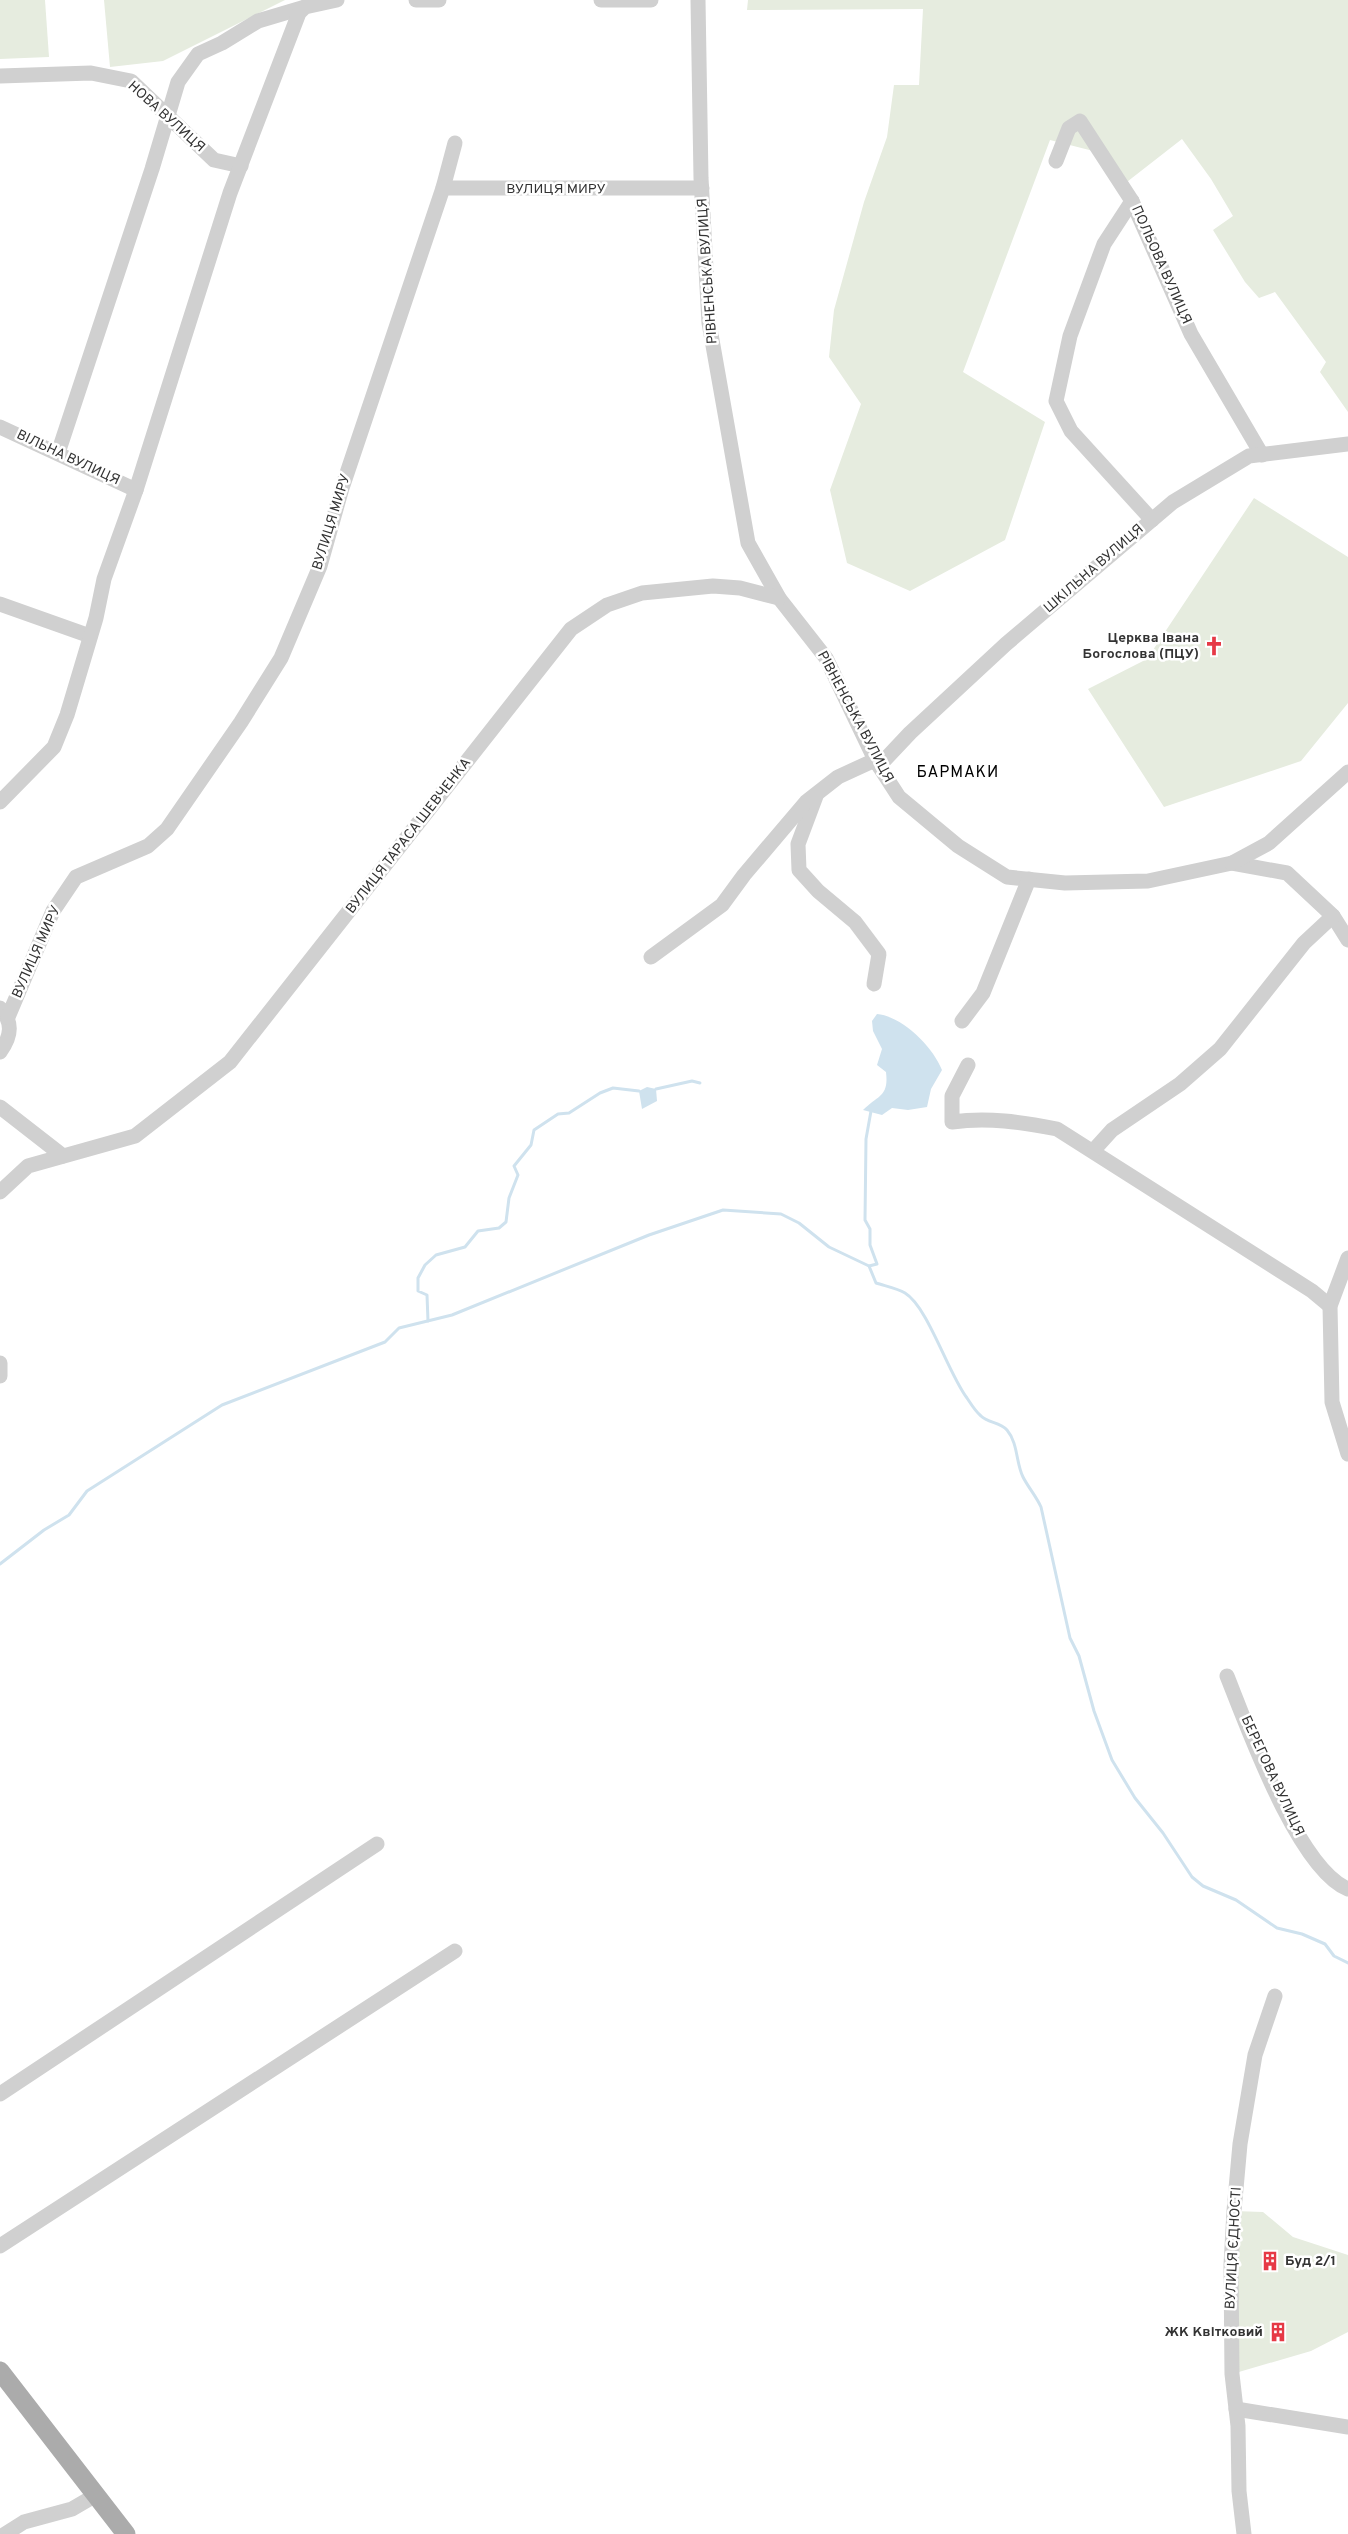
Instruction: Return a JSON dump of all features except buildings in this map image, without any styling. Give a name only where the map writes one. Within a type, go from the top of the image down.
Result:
[{"type":"main road","points":[[0,2371],[126,2534]]},
{"type":"street","points":[[58,453],[152,169],[178,82],[198,54],[222,43],[258,21],[337,0]]},
{"type":"street","points":[[416,0],[439,0]]},
{"type":"street","points":[[601,0],[651,0]]},
{"type":"street","name":"РІВНЕНСЬКА ВУЛИЦЯ","points":[[698,0],[702,188],[709,323],[748,543],[779,598],[826,658],[877,763],[899,797],[958,846],[1007,877],[1065,883],[1148,881],[1232,863],[1287,873],[1333,916],[1348,940]]},
{"type":"street","points":[[0,802],[54,747],[67,715],[104,579],[136,490],[230,193],[299,12],[305,7]]},
{"type":"street","name":"НОВА ВУЛИЦЯ","points":[[0,76],[91,73],[131,81],[214,160],[241,166]]},
{"type":"street","name":"ПОЛЬОВА ВУЛИЦЯ","points":[[1056,161],[1068,128],[1080,121],[1132,201],[1191,334],[1262,454]]},
{"type":"street","points":[[443,188],[455,144]]},
{"type":"street","name":"ВУЛИЦЯ МИРУ","points":[[4,1012],[53,911],[76,877],[148,846],[167,829],[241,722],[281,658],[320,566],[342,488],[443,188],[702,188]]},
{"type":"street","points":[[1132,201],[1104,244],[1070,336],[1056,401],[1071,431],[1152,520]]},
{"type":"street","name":"ВІЛЬНА ВУЛИЦЯ","points":[[0,426],[136,490]]},
{"type":"street","name":"ШКІЛЬНА ВУЛИЦЯ","points":[[877,763],[1006,644],[1173,502],[1249,456],[1348,444]]},
{"type":"street","name":"ВУЛИЦЯ ТАРАСА ШЕВЧЕНКА","points":[[0,1192],[28,1166],[135,1136],[230,1062],[571,629],[607,604],[642,593],[713,586],[740,588],[779,598]]},
{"type":"street","points":[[0,604],[90,636]]},
{"type":"street","points":[[651,957],[722,905],[744,875],[806,802],[838,777],[877,763]]},
{"type":"street","points":[[1232,863],[1269,842],[1348,772]]},
{"type":"street","points":[[816,794],[798,844],[799,870],[818,891],[855,922],[879,954],[874,984]]},
{"type":"street","points":[[962,1021],[983,993],[1029,879]]},
{"type":"street","points":[[1093,1151],[1112,1130],[1180,1084],[1220,1049],[1304,943],[1333,916]]},
{"type":"street","points":[[0,1052],[9,1039],[4,1012]]},
{"type":"street","points":[[968,1065],[952,1096],[952,1122],[975,1119],[1014,1121],[1057,1129],[1312,1291],[1330,1306]]},
{"type":"street","points":[[0,1107],[63,1156]]},
{"type":"street","points":[[1348,1258],[1330,1306],[1332,1402],[1348,1454]]},
{"type":"street","points":[[0,1363],[0,1376]]},
{"type":"street","name":"БЕРЕГОВА ВУЛИЦЯ","points":[[1227,1676],[1294,1829],[1322,1869],[1348,1889]]},
{"type":"street","points":[[0,2094],[377,1844]]},
{"type":"street","points":[[0,2246],[455,1951]]},
{"type":"street","name":"ВУЛИЦЯ ЄДНОСТІ","points":[[1244,2534],[1239,2491],[1236,2409],[1232,2374],[1231,2274],[1240,2144],[1255,2055],[1275,1996]]},
{"type":"street","points":[[1236,2409],[1348,2427]]},
{"type":"street","points":[[5,2534],[24,2522],[72,2509],[96,2495]]},
{"type":"shaded area","points":[[0,0],[45,0],[49,57],[0,59]]},
{"type":"shaded area","points":[[104,0],[285,0],[163,61],[110,67]]},
{"type":"shaded area","points":[[748,0],[1348,0],[1348,412],[1320,372],[1326,362],[1275,292],[1259,298],[1245,282],[1213,230],[1233,216],[1211,179],[1182,139],[1123,185],[1109,155],[1050,140],[963,372],[1045,422],[1005,540],[910,591],[847,563],[830,490],[861,404],[829,357],[834,310],[864,202],[887,137],[894,85],[919,85],[923,9],[747,10]]},
{"type":"shaded area","points":[[1254,498],[1348,557],[1348,703],[1301,761],[1164,807],[1088,689],[1147,659]]},
{"type":"shaded area","points":[[1234,2211],[1263,2212],[1293,2237],[1348,2255],[1348,2332],[1311,2351],[1232,2374]]},
{"type":"water","points":[[877,1014],[896,1020],[916,1034],[938,1061],[942,1070],[931,1089],[927,1107],[908,1110],[892,1108],[882,1115],[863,1110],[881,1095],[886,1086],[886,1072],[877,1065],[882,1049],[873,1031],[872,1021]]},
{"type":"water","points":[[647,1087],[656,1089],[657,1101],[642,1109],[639,1091]]},
{"type":"waterway","points":[[656,1089],[692,1081],[700,1083]]},
{"type":"waterway","points":[[428,1321],[427,1295],[418,1291],[418,1278],[425,1265],[436,1255],[465,1247],[478,1231],[499,1228],[506,1222],[509,1198],[518,1175],[514,1166],[531,1145],[534,1130],[558,1114],[569,1113],[600,1093],[613,1088],[639,1091]]},
{"type":"waterway","points":[[869,1266],[877,1264],[870,1245],[870,1229],[865,1220],[866,1139],[871,1111]]},
{"type":"waterway","points":[[0,1564],[44,1530],[69,1515],[87,1491],[222,1405],[385,1342],[399,1328],[452,1315],[649,1235],[723,1210],[781,1214],[799,1223],[829,1247],[869,1266],[876,1283],[905,1293],[922,1312],[960,1387],[973,1407],[984,1418],[1001,1425],[1011,1435],[1023,1477],[1041,1507],[1070,1638],[1079,1656],[1094,1711],[1112,1760],[1135,1798],[1163,1833],[1192,1877],[1203,1886],[1236,1900],[1277,1928],[1302,1934],[1325,1944],[1334,1956],[1348,1963]]},
{"type":"place","name":"Церква Івана Богослова (ПЦУ)","points":[[1214,646]]},
{"type":"place","name":"Буд 2/1","points":[[1270,2261]]},
{"type":"place","name":"ЖК Квітковий","points":[[1278,2332]]},
{"type":"district","name":"БАРМАКИ","points":[[958,773]]}]
